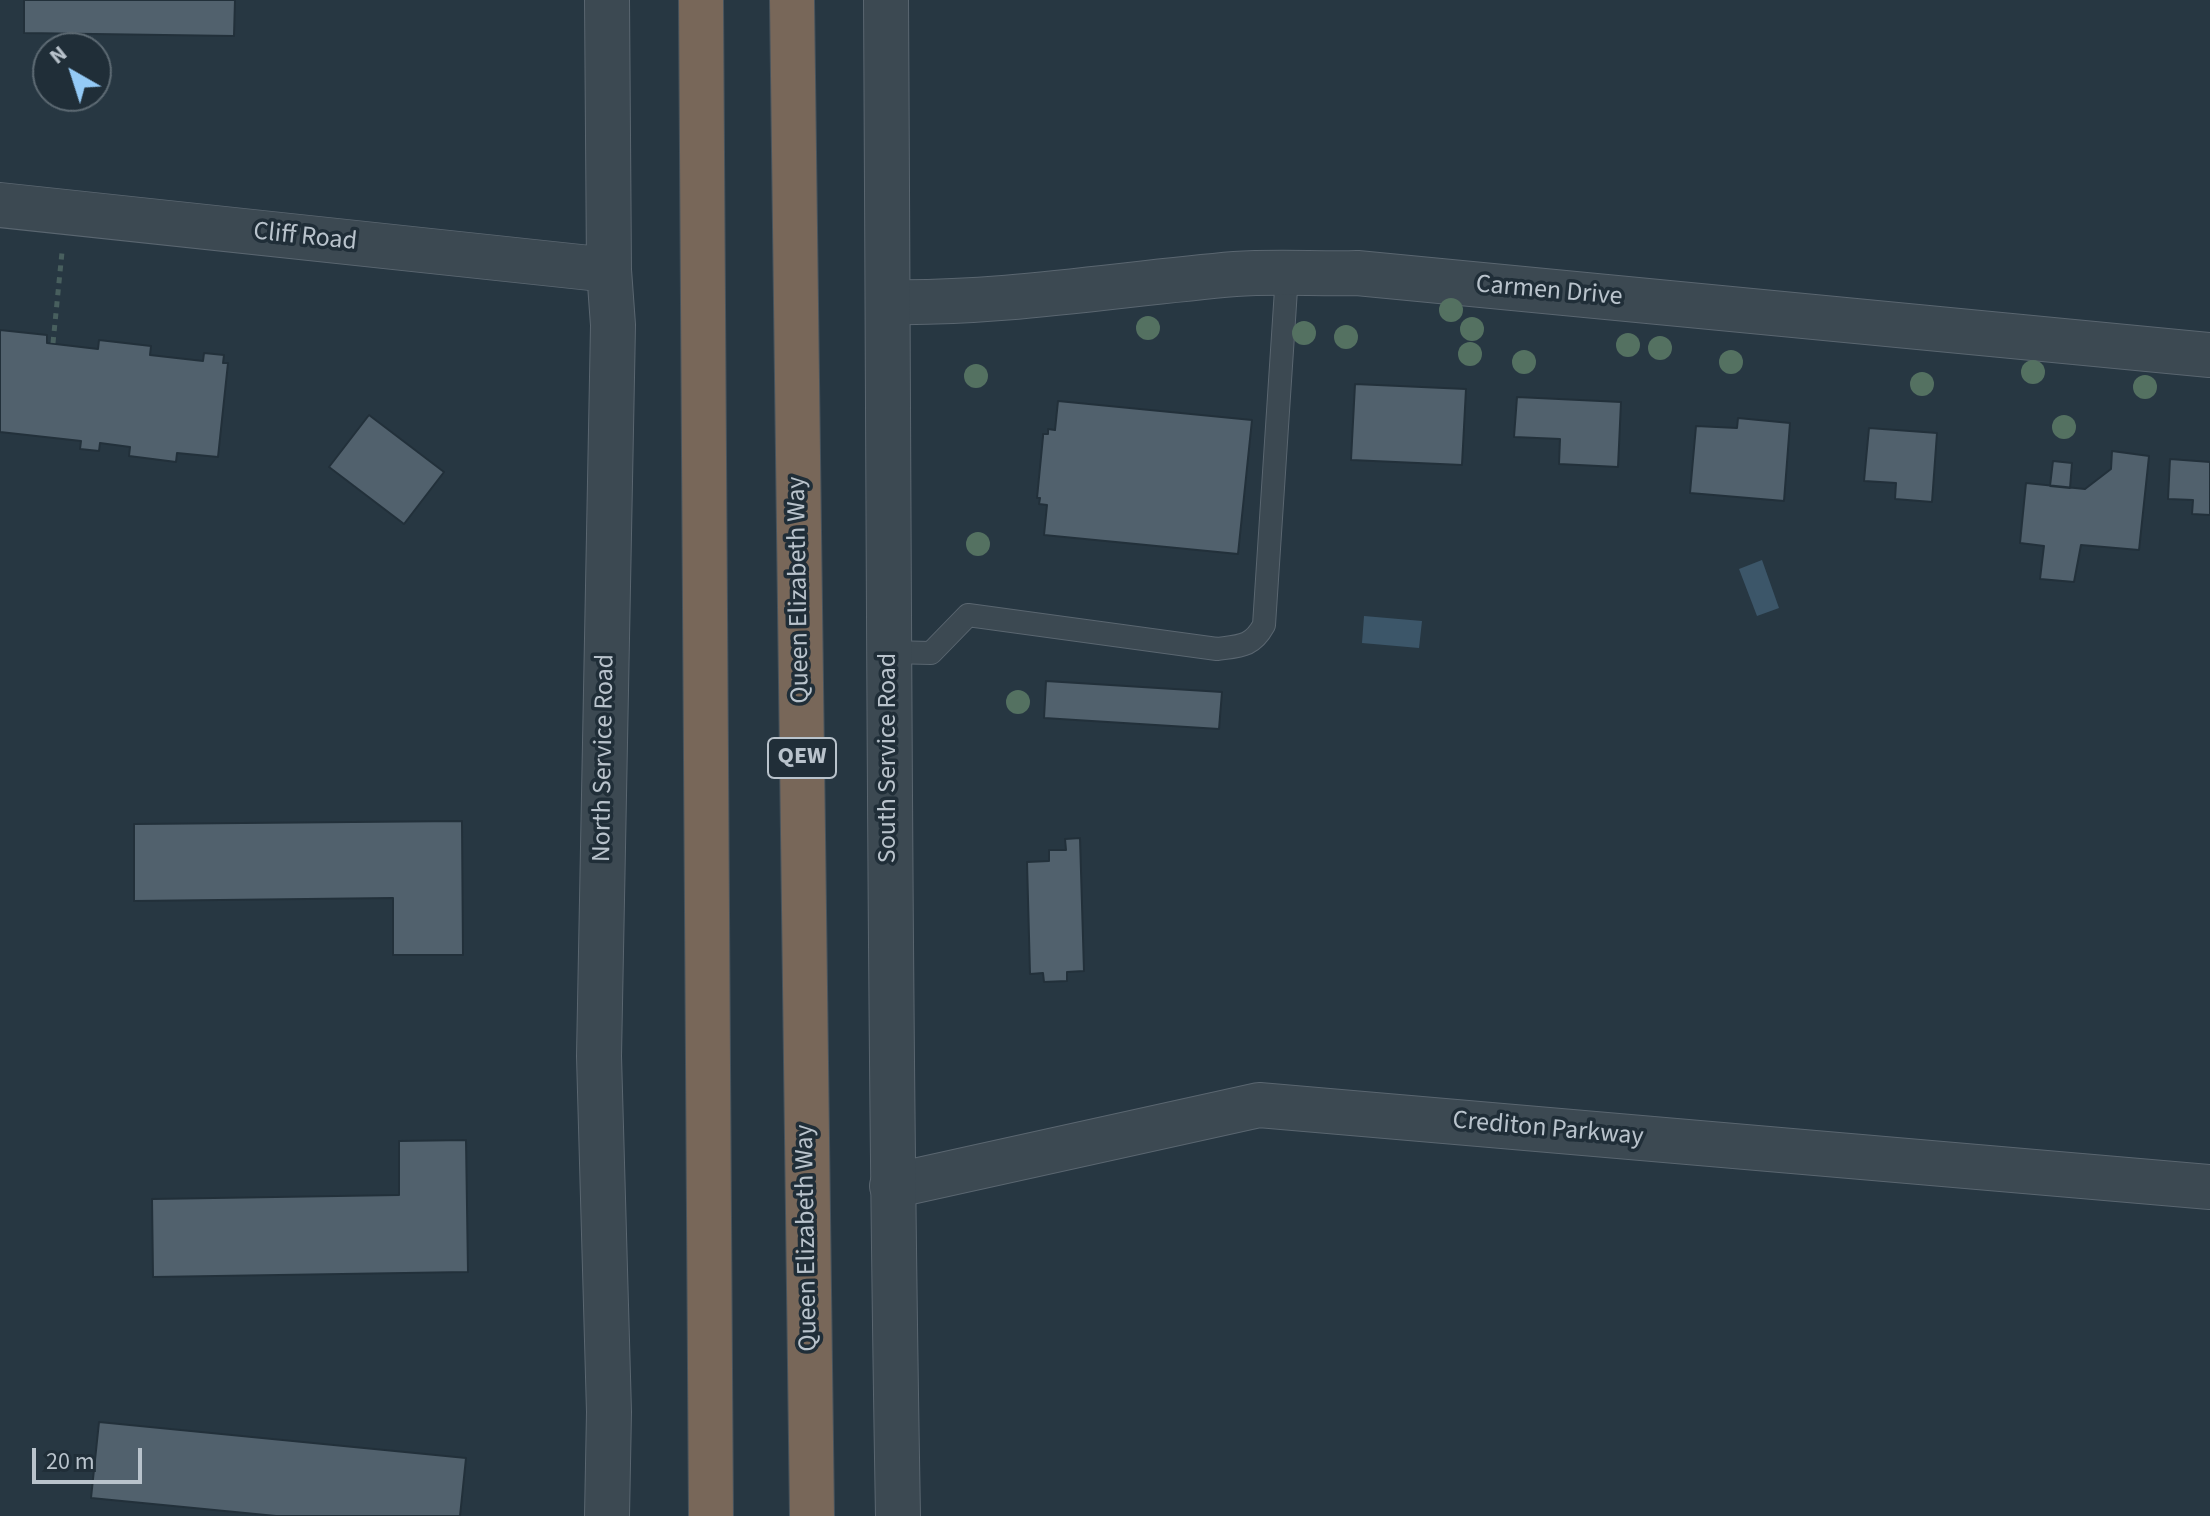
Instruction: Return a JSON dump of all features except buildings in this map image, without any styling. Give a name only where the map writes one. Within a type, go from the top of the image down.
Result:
[{"type":"highway","points":[[701,0],[711,1516]]},
{"type":"highway","name":"Queen Elizabeth Way","points":[[792,0],[812,1516]]},
{"type":"street","name":"North Service Road","points":[[607,0],[609,270],[613,325],[599,1056],[609,1412],[607,1516]]},
{"type":"street","name":"South Service Road","points":[[886,0],[892,1186],[898,1516]]},
{"type":"street","name":"Cliff Road","points":[[0,205],[609,270]]},
{"type":"street","name":"Carmen Drive","points":[[888,302],[928,303],[1239,274],[1357,273],[2210,355]]},
{"type":"street","name":"Crediton Parkway","points":[[892,1186],[1259,1105],[2210,1187]]},
{"type":"lane","points":[[889,652],[931,653],[968,615],[1217,649],[1241,646],[1257,638],[1264,625],[1287,274]]},
{"type":"path","points":[[53,343],[63,246]]},
{"type":"water","points":[[1762,560],[1779,608],[1757,616],[1739,569]]},
{"type":"water","points":[[1364,616],[1422,621],[1419,648],[1362,643]]}]
